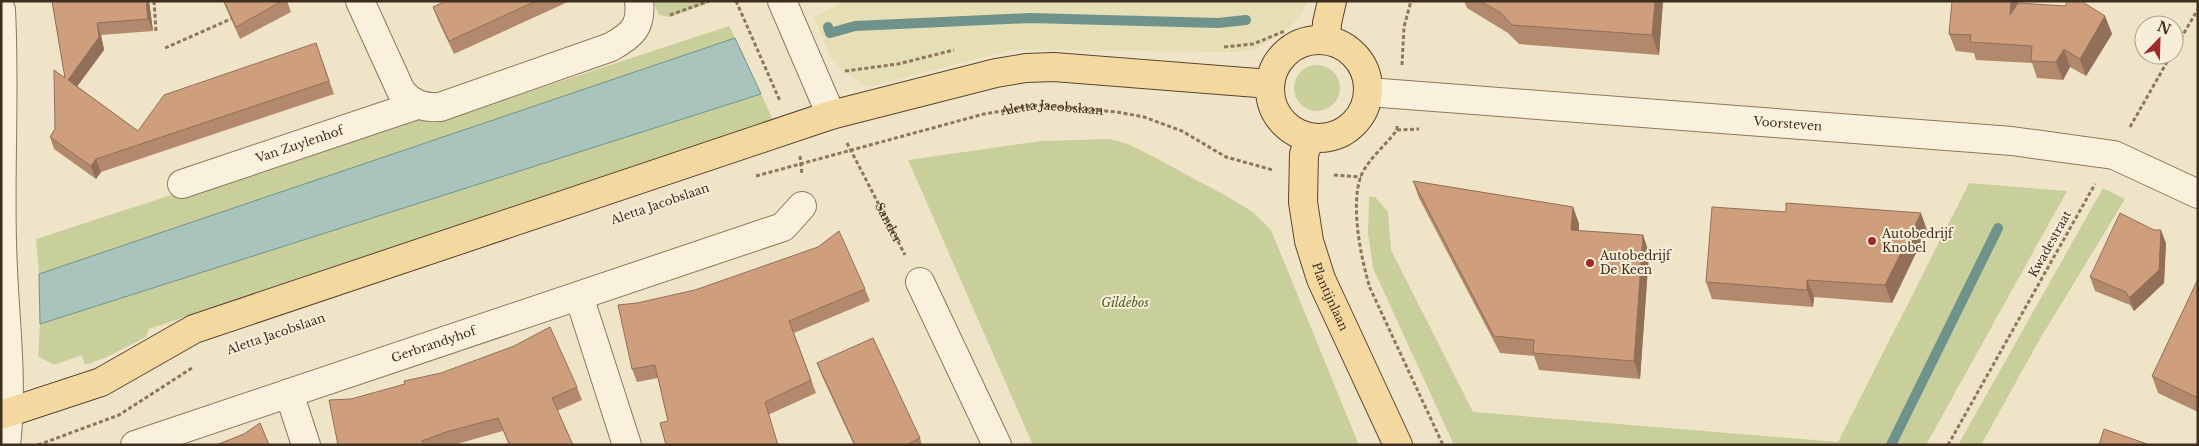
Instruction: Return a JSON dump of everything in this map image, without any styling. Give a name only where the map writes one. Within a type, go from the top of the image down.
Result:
[{"type":"main road","points":[[1326,40],[1332,1]]},
{"type":"main road","points":[[1326,40],[1344,46],[1358,58],[1366,74],[1368,92],[1364,109],[1356,122],[1342,133],[1327,138],[1310,138],[1294,132],[1281,121],[1272,106],[1270,84],[1272,73],[1279,60],[1288,50],[1300,43],[1326,40]]},
{"type":"main road","points":[[6,414],[101,382],[194,329],[832,115],[969,79],[1026,68],[1085,69],[1270,84]]},
{"type":"main road","name":"Plantijnlaan","points":[[1310,138],[1304,154],[1303,202],[1314,260],[1398,445]]},
{"type":"street","points":[[360,1],[401,91],[408,100],[417,105]]},
{"type":"street","points":[[782,1],[832,115]]},
{"type":"street","points":[[1,10],[4,52],[1,230],[6,445]]},
{"type":"street","name":"Van Zuylenhof","points":[[182,184],[417,105],[428,108],[440,107],[611,47],[634,32],[638,12]]},
{"type":"street","name":"Voorsteven","points":[[1368,92],[2012,141],[2114,155],[2198,194]]},
{"type":"street","name":"Gerbrandyhof","points":[[135,445],[783,227],[802,206]]},
{"type":"street","points":[[920,282],[997,445]]},
{"type":"street","points":[[579,296],[626,445]]},
{"type":"street","points":[[289,393],[306,445]]},
{"type":"path","points":[[154,1],[156,31]]},
{"type":"path","points":[[638,12],[650,22],[710,1]]},
{"type":"path","points":[[1402,61],[1404,27],[1411,1]]},
{"type":"path","points":[[2184,33],[2198,9]]},
{"type":"path","points":[[165,48],[237,17]]},
{"type":"path","name":"Kwadestraat","points":[[1948,445],[2077,214],[2114,155],[2165,65]]},
{"type":"path","name":"Aletta Jacobslaan","points":[[754,176],[1003,109],[1057,105],[1144,117],[1182,131],[1215,151],[1242,163],[1272,170],[1304,172]]},
{"type":"path","name":"Sander","points":[[832,115],[920,282]]},
{"type":"path","points":[[1361,177],[1358,198],[1358,241],[1362,264],[1370,288],[1443,445]]},
{"type":"path","points":[[38,445],[119,415],[197,365]]},
{"type":"shaded area","points":[[845,1],[1309,1],[1298,19],[1285,31],[1257,49],[1239,52],[1012,50],[869,87],[842,71],[830,55],[814,17]]},
{"type":"green space","points":[[653,1],[714,1],[670,17],[659,15]]},
{"type":"green space","points":[[729,26],[735,38],[39,274],[36,239],[410,117],[433,123]]},
{"type":"green space","points":[[1312,65],[1322,65],[1336,75],[1340,88],[1336,101],[1330,107],[1322,111],[1312,111],[1298,101],[1294,93],[1294,83],[1304,69]]},
{"type":"green space","points":[[761,94],[773,120],[149,329],[146,337],[107,357],[85,365],[82,355],[54,365],[38,356],[40,324]]},
{"type":"green space","name":"Gildebos","points":[[1110,139],[1128,144],[1228,197],[1253,212],[1271,230],[1359,445],[1033,445],[908,160],[1041,141]]},
{"type":"green space","points":[[1969,183],[2067,191],[1926,445],[1454,445],[1373,268],[1368,233],[1369,197],[1375,197],[1388,212],[1391,250],[1473,412],[1838,442]]},
{"type":"green space","points":[[2103,188],[2125,199],[2037,344],[1981,445],[1958,445]]},
{"type":"water","points":[[735,38],[761,94],[40,324],[39,274]]},
{"type":"building","points":[[52,1],[146,1],[148,19],[97,23],[99,37],[68,80],[138,131],[164,95],[316,43],[329,81],[96,159],[91,166],[50,137],[55,129],[54,70],[65,78]]},
{"type":"building","points":[[224,1],[282,1],[236,27]]},
{"type":"building","points":[[446,1],[536,1],[449,41],[433,7]]},
{"type":"building","points":[[1480,1],[1655,1],[1652,35],[1512,25],[1501,13]]},
{"type":"building","points":[[1952,1],[2011,1],[2010,15],[2018,3],[2065,6],[2068,1],[2081,1],[2105,16],[2080,59],[2064,49],[2056,62],[2031,61],[2032,46],[1970,42],[1971,35],[1949,34]]},
{"type":"building","points":[[1413,181],[1573,207],[1571,230],[1643,235],[1634,361],[1533,353],[1534,340],[1494,336]]},
{"type":"building","points":[[1786,203],[1921,213],[1885,285],[1807,280],[1807,290],[1706,282],[1712,207],[1786,212]]},
{"type":"building","points":[[2120,213],[2154,230],[2161,230],[2159,270],[2129,298],[2126,292],[2090,277]]},
{"type":"building","points":[[839,231],[865,289],[789,321],[811,380],[765,402],[778,445],[666,445],[660,423],[668,421],[655,365],[632,369],[618,305],[637,303],[695,290],[818,247]]},
{"type":"building","points":[[2198,279],[2198,398],[2152,376]]},
{"type":"building","points":[[550,327],[577,387],[552,398],[573,445],[510,445],[498,418],[446,432],[422,441],[423,445],[338,445],[329,400],[351,399],[405,384],[404,381],[441,373],[514,346]]},
{"type":"building","points":[[873,338],[920,438],[906,445],[855,445],[817,363]]},
{"type":"building","points":[[260,423],[269,445],[216,445],[244,434]]},
{"type":"building","points":[[2104,429],[2150,445],[2099,445]]},
{"type":"waterway","points":[[828,27],[830,33],[855,26],[1030,18],[1218,23],[1246,20]]},
{"type":"waterway","points":[[1891,445],[1998,228]]},
{"type":"place","name":"Autobedrijf Knobel","points":[[1872,241]]},
{"type":"place","name":"Autobedrijf De Keen","points":[[1590,263]]}]
